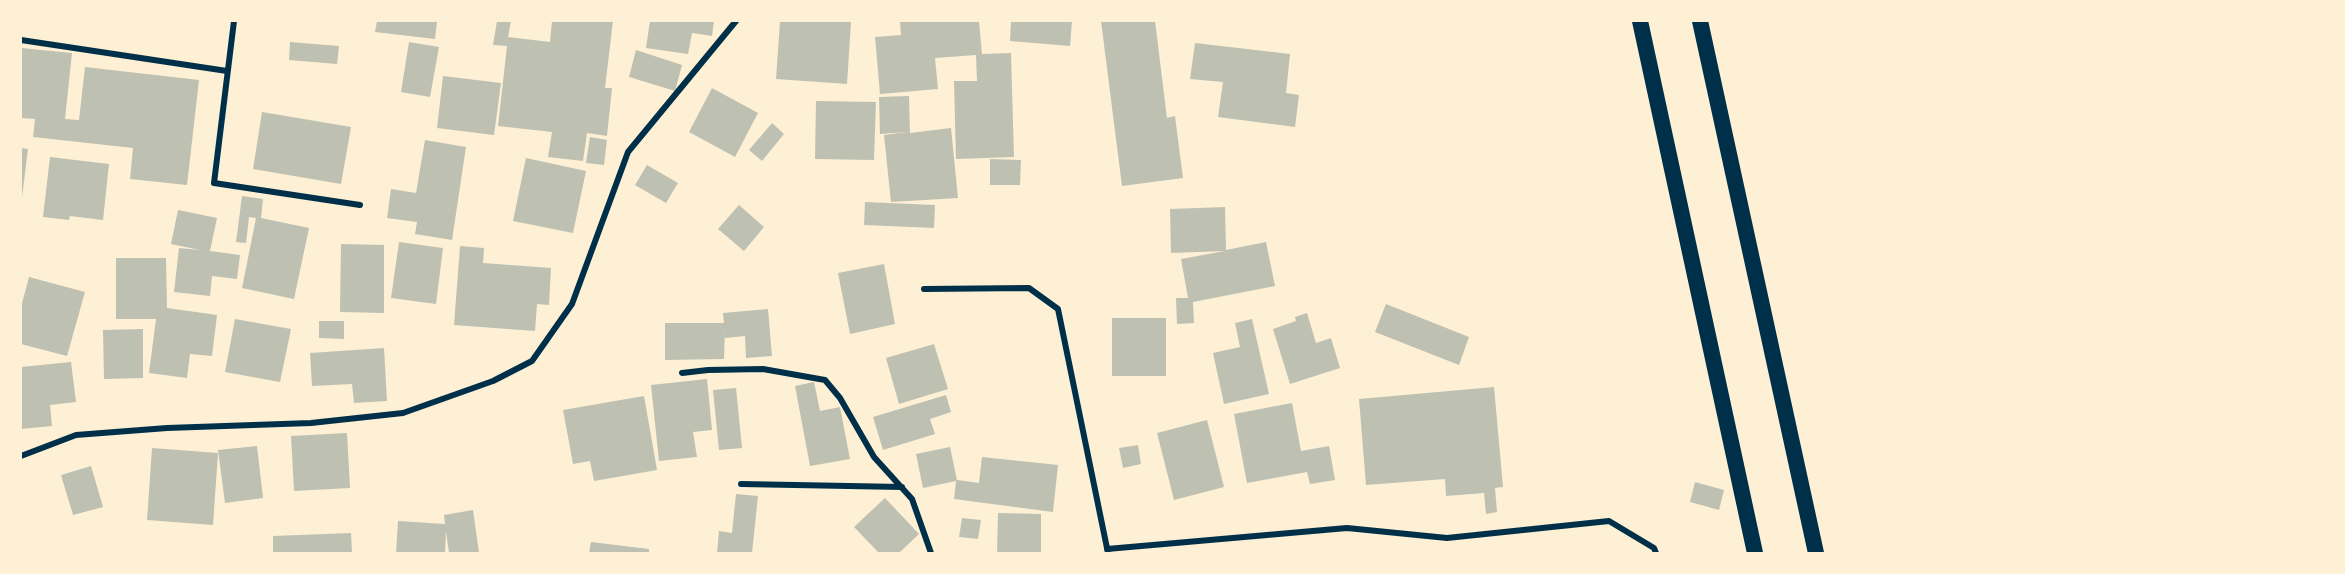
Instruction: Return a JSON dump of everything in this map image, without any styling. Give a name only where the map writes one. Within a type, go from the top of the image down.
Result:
[{"type":"highway","points":[[1640,21],[1755,553]]},
{"type":"highway","points":[[1700,21],[1816,553]]},
{"type":"street","points":[[234,21],[214,183],[360,205]]},
{"type":"street","points":[[21,456],[76,435],[167,428],[311,423],[403,413],[493,381],[532,361],[572,304],[628,152],[736,21]]},
{"type":"street","points":[[21,40],[227,71]]},
{"type":"street","points":[[924,289],[1029,288],[1058,309],[1107,551],[1347,528],[1447,538],[1609,521],[1654,548],[1656,553]]},
{"type":"street","points":[[682,373],[763,369],[825,380],[840,398],[874,457],[912,499],[931,553]]},
{"type":"street","points":[[741,484],[902,487]]},
{"type":"building","points":[[377,21],[437,21],[435,39],[375,32]]},
{"type":"building","points":[[497,21],[511,21],[508,37],[550,42],[552,21],[613,21],[605,88],[612,88],[607,136],[587,133],[583,161],[548,157],[552,132],[498,126],[507,46],[493,45]]},
{"type":"building","points":[[650,21],[714,21],[712,36],[692,33],[688,54],[646,48]]},
{"type":"building","points":[[780,21],[851,22],[847,84],[776,79]]},
{"type":"building","points":[[900,21],[979,21],[982,54],[1011,53],[1014,157],[956,159],[954,81],[977,81],[976,55],[935,58],[938,89],[880,94],[875,37],[901,35]]},
{"type":"building","points":[[1011,21],[1072,21],[1070,46],[1010,41]]},
{"type":"building","points":[[1101,21],[1155,21],[1167,118],[1175,116],[1183,178],[1122,186]]},
{"type":"building","points":[[290,42],[339,46],[337,64],[289,60]]},
{"type":"building","points":[[409,42],[439,47],[430,97],[401,92]]},
{"type":"building","points":[[1195,43],[1290,54],[1286,93],[1299,95],[1295,127],[1218,117],[1223,82],[1190,79]]},
{"type":"building","points":[[21,48],[72,53],[65,119],[79,120],[85,67],[199,80],[187,185],[130,179],[133,148],[33,137],[35,119],[21,118]]},
{"type":"building","points":[[636,50],[682,65],[675,91],[629,77]]},
{"type":"building","points":[[443,76],[501,83],[494,135],[437,128]]},
{"type":"building","points":[[712,88],[758,113],[735,157],[689,132]]},
{"type":"building","points":[[909,96],[910,133],[951,128],[958,198],[891,202],[884,135],[907,132],[880,134],[879,97]]},
{"type":"building","points":[[816,101],[876,102],[874,160],[815,159]]},
{"type":"building","points":[[262,112],[351,127],[341,184],[253,169]]},
{"type":"building","points":[[772,123],[784,134],[762,161],[749,150]]},
{"type":"building","points":[[590,137],[607,140],[604,165],[586,163]]},
{"type":"building","points":[[425,140],[466,147],[452,240],[415,234],[417,222],[387,218],[391,189],[416,193]]},
{"type":"building","points":[[21,148],[28,149],[22,197],[21,197]]},
{"type":"building","points":[[50,157],[109,164],[103,220],[70,216],[69,220],[43,217]]},
{"type":"building","points":[[526,158],[586,171],[573,233],[513,221]]},
{"type":"building","points":[[990,159],[1021,160],[1020,185],[990,185]]},
{"type":"building","points":[[647,165],[678,183],[666,203],[635,185]]},
{"type":"building","points":[[242,196],[263,199],[261,218],[309,228],[294,299],[242,288],[256,218],[249,217],[246,243],[236,242]]},
{"type":"building","points":[[865,202],[935,205],[934,228],[864,225]]},
{"type":"building","points":[[739,205],[764,227],[744,251],[718,229]]},
{"type":"building","points":[[1225,207],[1226,250],[1266,242],[1275,286],[1193,302],[1194,323],[1177,324],[1176,298],[1188,298],[1181,259],[1225,251],[1171,253],[1170,209]]},
{"type":"building","points":[[178,210],[217,218],[210,251],[240,255],[237,279],[212,276],[210,296],[174,292],[179,248],[200,250],[171,244]]},
{"type":"building","points":[[399,242],[443,248],[436,304],[391,298]]},
{"type":"building","points":[[341,244],[384,245],[384,313],[340,312]]},
{"type":"building","points":[[460,246],[484,248],[483,263],[551,268],[549,305],[537,304],[535,331],[454,325]]},
{"type":"building","points":[[116,258],[166,258],[167,308],[217,315],[212,356],[190,354],[187,378],[149,373],[156,319],[116,319]]},
{"type":"building","points":[[884,264],[895,324],[850,334],[838,273]]},
{"type":"building","points":[[29,277],[85,292],[67,356],[21,344],[21,307]]},
{"type":"building","points":[[1386,304],[1469,337],[1459,365],[1375,332]]},
{"type":"building","points":[[768,309],[772,356],[746,358],[745,336],[725,338],[725,330],[724,359],[665,360],[665,323],[724,323],[723,313]]},
{"type":"building","points":[[1307,313],[1316,343],[1331,338],[1340,368],[1290,384],[1273,329],[1296,321],[1295,317]]},
{"type":"building","points":[[1112,318],[1166,318],[1166,376],[1112,376]]},
{"type":"building","points":[[235,319],[291,329],[280,382],[225,372]]},
{"type":"building","points":[[1252,319],[1269,394],[1224,404],[1213,353],[1240,347],[1235,323]]},
{"type":"building","points":[[319,321],[344,321],[344,339],[319,338]]},
{"type":"building","points":[[143,329],[143,378],[104,379],[103,330]]},
{"type":"building","points":[[934,344],[948,389],[899,404],[886,358]]},
{"type":"building","points":[[384,348],[387,401],[354,403],[352,384],[312,386],[310,353]]},
{"type":"building","points":[[71,362],[76,402],[50,405],[52,426],[21,429],[21,367]]},
{"type":"building","points":[[707,379],[712,430],[693,432],[697,457],[659,461],[651,385]]},
{"type":"building","points":[[814,382],[820,411],[840,407],[850,459],[810,466],[795,386]]},
{"type":"building","points":[[1494,387],[1503,487],[1495,488],[1497,512],[1486,514],[1484,493],[1446,496],[1445,479],[1366,485],[1359,399]]},
{"type":"building","points":[[736,388],[742,448],[719,450],[713,390]]},
{"type":"building","points":[[946,395],[951,412],[930,419],[935,434],[883,450],[873,417]]},
{"type":"building","points":[[644,396],[657,470],[594,481],[590,461],[573,464],[563,410]]},
{"type":"building","points":[[1292,403],[1301,451],[1329,446],[1335,480],[1310,484],[1307,472],[1247,483],[1234,414]]},
{"type":"building","points":[[1207,420],[1224,487],[1174,500],[1157,433]]},
{"type":"building","points":[[347,433],[350,488],[294,491],[291,436]]},
{"type":"building","points":[[1138,445],[1141,464],[1123,468],[1119,448]]},
{"type":"building","points":[[257,446],[263,498],[225,503],[218,450]]},
{"type":"building","points":[[950,447],[957,480],[979,483],[982,457],[1058,465],[1053,512],[954,499],[956,481],[923,488],[916,454]]},
{"type":"building","points":[[152,448],[218,453],[213,525],[147,520]]},
{"type":"building","points":[[91,466],[103,507],[73,515],[61,475]]},
{"type":"building","points":[[1695,482],[1724,490],[1719,510],[1690,502]]},
{"type":"building","points":[[736,494],[758,496],[752,553],[717,553],[719,531],[732,533]]},
{"type":"building","points":[[885,498],[919,534],[899,553],[879,553],[854,527]]},
{"type":"building","points":[[473,510],[479,553],[449,553],[446,531],[445,553],[396,553],[398,521],[445,524],[444,515]]},
{"type":"building","points":[[998,513],[1041,514],[1041,553],[997,553]]},
{"type":"building","points":[[962,518],[981,520],[978,539],[959,537]]},
{"type":"building","points":[[351,533],[352,553],[273,553],[273,536]]},
{"type":"building","points":[[591,542],[649,549],[649,553],[589,553]]}]
